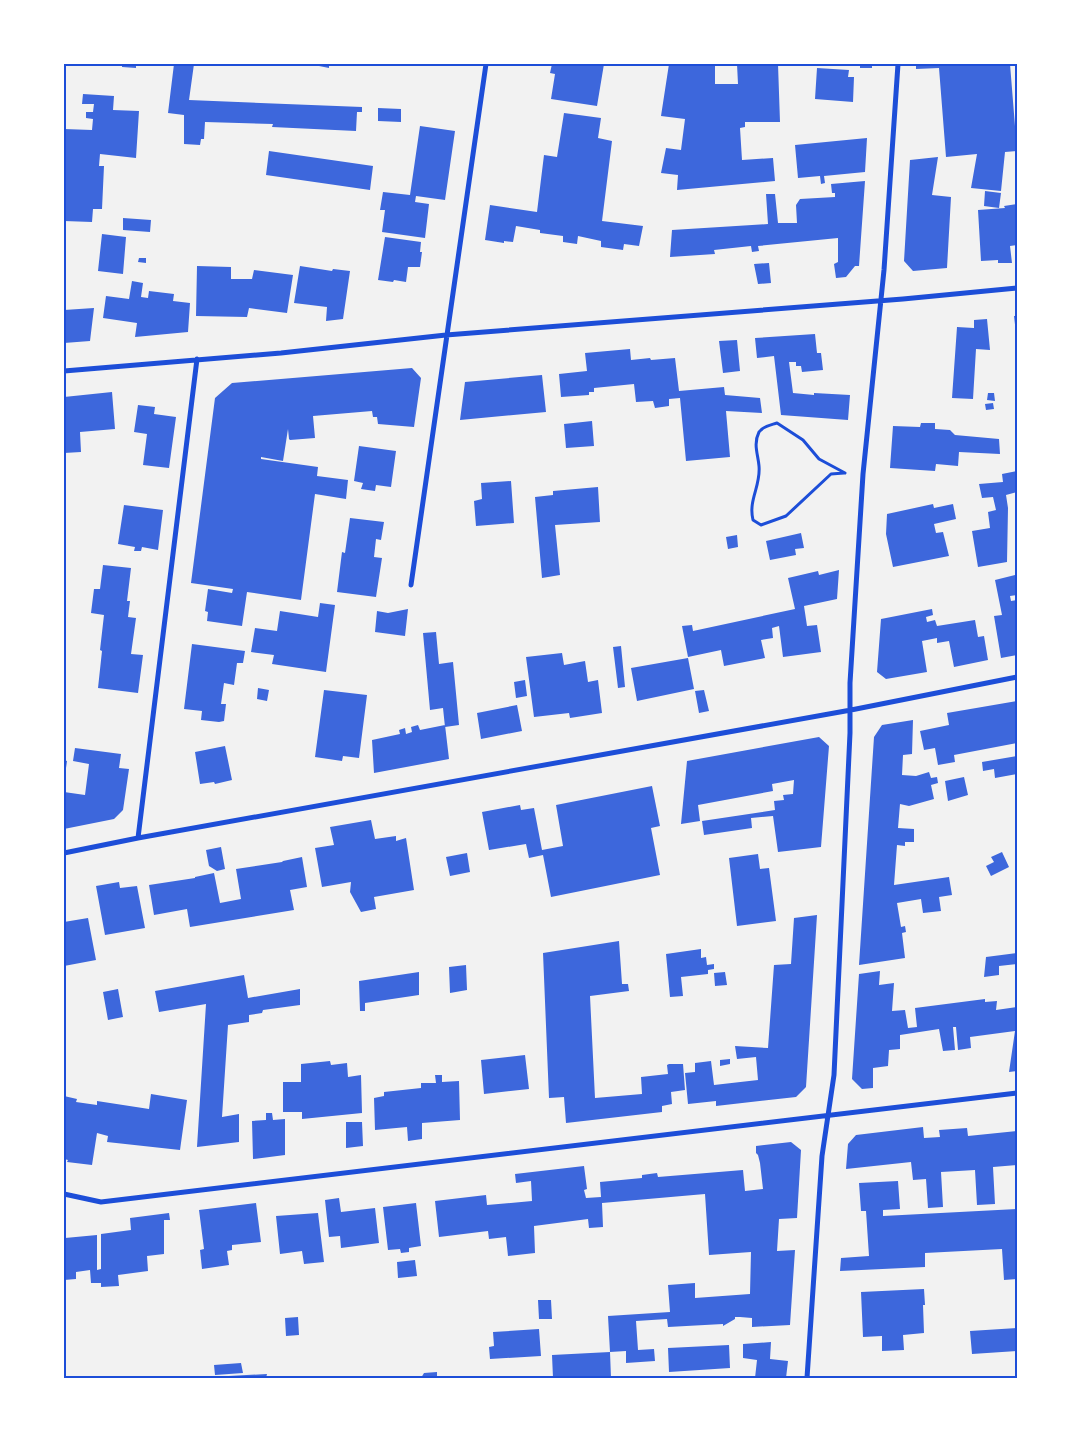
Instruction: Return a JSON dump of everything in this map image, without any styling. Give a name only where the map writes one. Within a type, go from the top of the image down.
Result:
[{"type":"street","points":[[411,585],[486,64]]},
{"type":"street","points":[[807,1378],[822,1156],[834,1075],[851,710],[850,683],[863,474],[884,270],[898,64]]},
{"type":"street","points":[[64,371],[197,359],[281,354],[446,335],[880,301],[1017,288]]},
{"type":"street","points":[[138,838],[197,359]]},
{"type":"street","points":[[64,853],[138,838],[851,710],[1017,677]]},
{"type":"street","points":[[64,1194],[101,1202],[1017,1093]]},
{"type":"path","points":[[844,473],[819,459],[803,440],[777,423],[762,428],[758,433],[755,448],[759,466],[758,484],[750,509],[753,520],[761,524],[786,516],[831,474],[863,474]]},
{"type":"building","points":[[122,64],[136,64],[136,68],[122,67]]},
{"type":"building","points":[[174,64],[194,64],[189,100],[362,107],[362,112],[357,112],[356,131],[272,127],[273,124],[205,122],[204,139],[201,139],[200,145],[184,144],[184,115],[168,113]]},
{"type":"building","points":[[309,64],[329,64],[329,68]]},
{"type":"building","points":[[552,64],[604,64],[597,106],[551,99],[555,74],[550,73]]},
{"type":"building","points":[[669,64],[715,64],[715,84],[738,84],[737,64],[778,64],[780,122],[745,122],[745,127],[740,128],[742,160],[773,158],[775,181],[677,190],[678,175],[661,173],[666,148],[681,150],[685,119],[661,116]]},
{"type":"building","points":[[860,64],[872,64],[872,68],[860,68]]},
{"type":"building","points":[[916,64],[1010,64],[1017,151],[1005,152],[1001,191],[971,188],[977,154],[946,157],[939,68],[916,69]]},
{"type":"building","points":[[817,68],[849,70],[848,77],[854,77],[853,102],[815,99]]},
{"type":"building","points":[[83,94],[114,96],[113,110],[139,111],[136,158],[100,154],[99,166],[104,166],[102,209],[93,209],[92,222],[64,221],[66,168],[64,169],[64,129],[92,130],[93,119],[86,118],[86,112],[93,112],[94,104],[82,104]]},
{"type":"building","points":[[378,108],[401,109],[401,122],[378,121]]},
{"type":"building","points":[[564,113],[601,118],[598,138],[612,141],[602,221],[643,226],[639,246],[624,244],[623,250],[601,247],[601,241],[578,236],[577,244],[563,242],[563,236],[540,233],[540,230],[516,226],[513,242],[504,241],[504,243],[485,240],[490,205],[537,212],[544,155],[557,157]]},
{"type":"building","points":[[420,126],[455,131],[445,200],[416,196],[415,202],[429,204],[425,238],[382,232],[385,210],[380,210],[383,192],[410,195]]},
{"type":"building","points":[[867,138],[865,172],[824,176],[825,183],[821,184],[820,176],[798,178],[795,145]]},
{"type":"building","points":[[269,151],[373,166],[370,190],[266,175]]},
{"type":"building","points":[[938,157],[932,195],[951,197],[947,268],[913,271],[904,261],[910,160]]},
{"type":"building","points":[[865,181],[859,266],[855,266],[846,277],[836,278],[834,264],[838,262],[838,238],[758,246],[759,251],[752,252],[751,246],[714,250],[715,254],[670,257],[672,230],[768,224],[766,194],[775,194],[778,223],[797,223],[796,205],[800,199],[835,197],[835,193],[832,193],[831,184]]},
{"type":"building","points":[[985,191],[1001,193],[999,208],[984,206]]},
{"type":"building","points":[[1017,204],[1017,245],[1010,246],[1012,263],[998,263],[998,260],[981,261],[978,210],[1005,208],[1004,206]]},
{"type":"building","points":[[123,218],[151,220],[150,232],[123,230]]},
{"type":"building","points":[[102,234],[126,237],[123,274],[98,271]]},
{"type":"building","points":[[385,237],[421,242],[420,267],[408,267],[406,282],[378,280]]},
{"type":"building","points":[[139,258],[146,258],[146,263],[138,262]]},
{"type":"building","points":[[769,263],[771,283],[758,284],[754,264]]},
{"type":"building","points":[[197,266],[231,267],[231,279],[252,279],[254,270],[293,275],[287,313],[249,308],[247,317],[196,316]]},
{"type":"building","points":[[300,266],[332,271],[333,269],[350,271],[343,319],[326,321],[327,307],[294,303]]},
{"type":"building","points":[[132,281],[143,283],[141,297],[148,298],[149,291],[174,294],[173,301],[190,303],[188,332],[135,337],[137,323],[103,318],[106,296],[129,299]]},
{"type":"building","points":[[94,308],[90,341],[64,343],[64,310]]},
{"type":"building","points":[[1014,316],[1017,316],[1017,333],[1016,333]]},
{"type":"building","points":[[987,319],[990,350],[976,349],[973,399],[952,398],[957,327],[974,328],[974,320]]},
{"type":"building","points":[[815,334],[817,353],[821,353],[823,370],[802,372],[801,366],[796,366],[796,362],[789,362],[793,393],[850,395],[848,420],[781,415],[774,356],[757,358],[755,338]]},
{"type":"building","points":[[737,340],[740,371],[723,373],[719,341]]},
{"type":"building","points":[[630,349],[631,360],[675,358],[679,391],[724,387],[725,395],[760,398],[762,413],[726,411],[730,457],[686,461],[680,398],[669,399],[669,406],[655,408],[653,401],[636,402],[634,384],[594,388],[594,392],[589,392],[589,395],[561,397],[559,374],[587,371],[585,353]]},
{"type":"building","points":[[412,368],[421,378],[414,427],[378,424],[377,417],[373,417],[372,411],[313,416],[315,438],[290,440],[288,429],[283,461],[261,457],[261,459],[318,467],[317,476],[348,480],[346,499],[315,494],[301,600],[247,592],[242,626],[207,621],[208,612],[205,611],[208,589],[232,593],[233,589],[191,583],[215,398],[232,383]]},
{"type":"building","points":[[542,375],[546,412],[460,420],[465,382]]},
{"type":"building","points":[[112,392],[115,429],[80,432],[81,452],[64,453],[64,397]]},
{"type":"building","points":[[988,393],[994,393],[995,401],[987,400]]},
{"type":"building","points":[[993,403],[994,409],[986,410],[985,404]]},
{"type":"building","points":[[138,405],[155,407],[154,414],[176,417],[169,468],[143,465],[147,434],[134,432]]},
{"type":"building","points":[[592,421],[594,446],[566,448],[564,424]]},
{"type":"building","points":[[921,423],[935,423],[935,429],[950,430],[955,435],[999,439],[1000,454],[959,452],[958,466],[936,464],[935,471],[890,468],[893,426],[920,427]]},
{"type":"building","points":[[359,446],[396,451],[391,487],[376,485],[375,491],[361,489],[363,483],[354,481]]},
{"type":"building","points":[[1017,471],[1017,492],[1006,495],[1008,508],[1007,562],[978,567],[972,531],[990,528],[988,512],[996,510],[993,497],[982,498],[979,484],[1003,482],[1002,474]]},
{"type":"building","points":[[511,481],[514,523],[476,526],[474,501],[482,499],[481,483]]},
{"type":"building","points":[[598,487],[600,522],[555,525],[560,575],[542,578],[535,497],[553,495],[553,491]]},
{"type":"building","points":[[933,504],[934,508],[953,504],[956,519],[934,524],[936,533],[943,532],[949,556],[893,567],[886,534],[887,514]]},
{"type":"building","points":[[124,505],[163,510],[158,550],[142,547],[141,551],[134,551],[135,547],[118,544]]},
{"type":"building","points":[[350,518],[384,522],[381,540],[376,539],[374,557],[382,558],[376,597],[337,592],[342,552],[345,553]]},
{"type":"building","points":[[801,533],[804,548],[795,549],[796,555],[770,560],[766,541]]},
{"type":"building","points":[[737,535],[738,547],[728,549],[726,537]]},
{"type":"building","points":[[103,565],[131,568],[127,601],[130,601],[128,617],[136,618],[131,654],[143,655],[138,693],[98,688],[104,615],[91,613],[94,589],[100,589]]},
{"type":"building","points":[[839,570],[837,599],[804,606],[807,626],[817,625],[821,652],[783,657],[779,626],[772,628],[773,638],[761,640],[765,658],[724,666],[721,650],[688,657],[682,626],[692,625],[693,631],[795,609],[788,578],[818,571],[819,575]]},
{"type":"building","points":[[1015,575],[1017,595],[1010,596],[1011,601],[1017,600],[1017,655],[1001,658],[994,616],[1002,615],[995,580]]},
{"type":"building","points":[[320,603],[335,605],[326,672],[272,664],[274,655],[251,652],[255,628],[277,631],[280,611],[318,617]]},
{"type":"building","points":[[408,609],[405,636],[375,632],[377,611],[388,613]]},
{"type":"building","points":[[932,609],[933,615],[926,617],[927,622],[935,620],[937,626],[975,620],[978,637],[984,636],[988,660],[954,667],[949,641],[937,643],[937,638],[922,641],[927,672],[886,679],[877,672],[881,619]]},
{"type":"building","points":[[436,632],[439,664],[453,662],[459,725],[445,727],[443,708],[430,710],[423,633]]},
{"type":"building","points":[[192,644],[245,651],[243,663],[237,663],[234,685],[224,683],[221,704],[226,704],[224,721],[201,720],[202,711],[184,709]]},
{"type":"building","points":[[621,646],[625,687],[618,688],[613,647]]},
{"type":"building","points":[[562,653],[564,665],[585,661],[588,682],[598,680],[602,713],[570,718],[569,713],[534,717],[526,657]]},
{"type":"building","points":[[688,658],[694,689],[637,701],[631,668]]},
{"type":"building","points":[[525,680],[527,696],[516,698],[514,682]]},
{"type":"building","points":[[258,688],[269,690],[267,701],[257,699]]},
{"type":"building","points":[[324,690],[367,695],[359,758],[343,756],[342,761],[315,757]]},
{"type":"building","points":[[704,690],[709,711],[699,713],[695,691]]},
{"type":"building","points":[[1017,701],[1017,743],[954,755],[955,762],[938,765],[935,748],[924,750],[920,731],[949,725],[947,713]]},
{"type":"building","points":[[517,705],[522,731],[481,739],[477,713]]},
{"type":"building","points":[[913,720],[912,754],[903,755],[902,775],[916,776],[929,772],[931,778],[937,777],[938,783],[931,785],[934,799],[909,806],[900,804],[898,828],[914,829],[914,842],[905,842],[905,846],[897,845],[894,885],[949,877],[952,895],[939,897],[941,911],[923,913],[921,899],[897,903],[901,927],[905,926],[906,932],[902,933],[905,958],[859,965],[874,737],[882,725]]},
{"type":"building","points":[[418,725],[420,730],[445,725],[449,759],[374,773],[372,740],[400,734],[399,730],[405,728],[406,734],[412,732],[411,727]]},
{"type":"building","points":[[819,737],[829,746],[821,847],[778,852],[773,816],[751,818],[752,828],[704,835],[702,821],[775,810],[774,801],[784,800],[783,795],[793,794],[794,780],[772,784],[773,791],[698,805],[700,821],[681,824],[687,761]]},
{"type":"building","points":[[225,746],[232,780],[215,784],[214,782],[200,784],[195,752]]},
{"type":"building","points":[[75,748],[121,754],[119,768],[129,769],[123,810],[114,819],[64,829],[64,792],[85,795],[89,764],[73,761]]},
{"type":"building","points":[[1017,756],[1017,774],[995,778],[994,769],[983,771],[982,762]]},
{"type":"building","points":[[64,760],[67,761],[65,775],[64,775]]},
{"type":"building","points":[[964,777],[968,795],[948,801],[945,781]]},
{"type":"building","points":[[652,786],[660,826],[651,828],[660,875],[551,897],[543,855],[529,858],[526,844],[489,850],[482,812],[520,805],[521,810],[534,808],[542,850],[563,846],[556,805]]},
{"type":"building","points":[[371,820],[375,839],[396,836],[396,841],[406,838],[414,890],[374,897],[376,909],[361,912],[350,892],[351,882],[322,887],[315,848],[334,845],[330,827]]},
{"type":"building","points":[[221,847],[225,869],[217,871],[209,866],[206,850]]},
{"type":"building","points":[[1002,852],[1009,867],[991,876],[986,866],[994,862],[991,857]]},
{"type":"building","points":[[467,853],[470,872],[450,876],[446,857]]},
{"type":"building","points":[[758,854],[760,869],[769,868],[776,921],[737,926],[729,858]]},
{"type":"building","points":[[302,857],[307,887],[290,890],[294,910],[190,927],[187,909],[154,915],[149,885],[214,873],[220,903],[241,899],[236,869]]},
{"type":"building","points":[[119,882],[120,888],[137,886],[145,928],[105,935],[96,886]]},
{"type":"building","points":[[817,915],[806,1087],[796,1097],[716,1106],[716,1101],[688,1104],[685,1073],[695,1072],[695,1063],[711,1061],[714,1085],[758,1080],[756,1057],[737,1059],[735,1046],[768,1048],[774,965],[791,964],[794,918]]},
{"type":"building","points":[[88,918],[96,960],[64,966],[64,922]]},
{"type":"building","points":[[619,941],[622,984],[628,984],[629,991],[590,996],[595,1098],[642,1094],[641,1077],[668,1074],[667,1065],[669,1064],[683,1064],[685,1090],[671,1092],[672,1104],[662,1106],[662,1112],[566,1123],[564,1097],[549,1098],[543,953]]},
{"type":"building","points":[[701,949],[701,958],[706,957],[707,965],[714,964],[714,969],[708,970],[708,974],[681,977],[683,996],[670,997],[666,954]]},
{"type":"building","points":[[1017,953],[1017,964],[999,966],[999,975],[984,977],[986,957]]},
{"type":"building","points":[[466,965],[467,990],[450,993],[449,967]]},
{"type":"building","points":[[880,971],[879,985],[894,983],[892,1011],[905,1010],[908,1028],[917,1027],[915,1008],[985,999],[985,1002],[997,1001],[996,1010],[1017,1007],[1017,1071],[1009,1072],[1015,1031],[970,1037],[971,1048],[958,1050],[956,1027],[953,1027],[955,1050],[943,1051],[939,1029],[900,1035],[900,1049],[889,1050],[888,1066],[873,1068],[873,1088],[862,1089],[852,1079],[859,974]]},
{"type":"building","points":[[419,972],[419,995],[365,1003],[365,1011],[360,1011],[359,981]]},
{"type":"building","points":[[725,972],[727,985],[715,986],[714,973]]},
{"type":"building","points":[[244,975],[248,998],[300,989],[300,1005],[263,1010],[262,1013],[249,1015],[249,1022],[228,1025],[222,1117],[239,1114],[239,1142],[197,1147],[206,1004],[159,1012],[155,991]]},
{"type":"building","points":[[118,989],[123,1017],[108,1020],[103,992]]},
{"type":"building","points":[[525,1055],[529,1089],[484,1094],[481,1060]]},
{"type":"building","points":[[730,1059],[730,1064],[720,1066],[720,1060]]},
{"type":"building","points":[[330,1061],[331,1065],[347,1063],[348,1077],[361,1075],[362,1113],[302,1119],[302,1112],[283,1112],[283,1082],[301,1082],[301,1064]]},
{"type":"building","points":[[435,1075],[442,1075],[442,1082],[459,1081],[460,1120],[422,1123],[422,1139],[408,1141],[407,1127],[375,1130],[374,1098],[384,1096],[384,1092],[421,1088],[421,1083],[436,1083]]},
{"type":"building","points":[[151,1094],[187,1100],[180,1150],[107,1142],[108,1136],[97,1133],[92,1165],[67,1162],[68,1160],[64,1159],[64,1096],[77,1099],[76,1102],[97,1105],[97,1101],[149,1109]]},
{"type":"building","points":[[266,1113],[272,1113],[273,1120],[285,1119],[285,1155],[253,1159],[252,1121],[266,1120]]},
{"type":"building","points":[[346,1122],[362,1122],[363,1146],[346,1148]]},
{"type":"building","points":[[923,1127],[924,1138],[940,1137],[939,1130],[967,1128],[968,1136],[1017,1131],[1017,1165],[993,1167],[995,1204],[977,1205],[975,1170],[941,1172],[943,1207],[928,1208],[926,1179],[913,1180],[911,1162],[846,1169],[848,1144],[856,1135]]},
{"type":"building","points":[[791,1142],[801,1150],[797,1218],[779,1219],[777,1251],[795,1250],[790,1325],[752,1327],[752,1318],[740,1317],[735,1317],[735,1319],[723,1326],[723,1324],[668,1327],[667,1319],[636,1321],[638,1350],[654,1349],[655,1361],[626,1363],[626,1351],[610,1352],[608,1316],[670,1312],[668,1285],[695,1283],[695,1298],[750,1294],[751,1252],[709,1255],[705,1194],[602,1203],[603,1227],[589,1228],[588,1219],[534,1226],[535,1253],[508,1256],[506,1237],[489,1239],[488,1231],[439,1237],[435,1201],[486,1195],[487,1205],[532,1201],[531,1181],[516,1183],[515,1174],[584,1166],[587,1189],[584,1190],[586,1198],[601,1197],[600,1182],[642,1178],[642,1175],[657,1173],[658,1177],[743,1170],[745,1191],[763,1189],[756,1146]]},
{"type":"building","points":[[898,1181],[900,1209],[883,1210],[883,1216],[1017,1209],[1017,1279],[1004,1280],[1002,1249],[925,1253],[925,1267],[840,1271],[841,1258],[869,1256],[866,1211],[861,1211],[859,1183]]},
{"type":"building","points":[[339,1198],[341,1212],[375,1208],[379,1243],[341,1248],[340,1236],[329,1237],[325,1200]]},
{"type":"building","points":[[256,1203],[261,1242],[232,1245],[232,1250],[227,1251],[229,1265],[202,1269],[200,1250],[204,1249],[199,1210]]},
{"type":"building","points":[[416,1203],[421,1246],[409,1248],[409,1252],[401,1253],[400,1249],[388,1250],[383,1207]]},
{"type":"building","points":[[169,1213],[170,1220],[164,1220],[164,1254],[147,1256],[148,1271],[118,1275],[119,1286],[101,1287],[101,1283],[91,1283],[90,1270],[76,1272],[76,1279],[64,1280],[65,1238],[97,1235],[97,1270],[101,1269],[101,1234],[131,1230],[130,1218]]},
{"type":"building","points":[[318,1213],[324,1262],[304,1264],[302,1251],[280,1254],[276,1216]]},
{"type":"building","points":[[415,1260],[417,1276],[398,1278],[397,1262]]},
{"type":"building","points":[[924,1289],[924,1333],[903,1335],[904,1350],[882,1351],[882,1336],[863,1337],[861,1292]]},
{"type":"building","points":[[538,1300],[551,1300],[552,1319],[539,1319]]},
{"type":"building","points":[[298,1317],[299,1335],[286,1336],[285,1318]]},
{"type":"building","points":[[1017,1328],[1017,1351],[972,1354],[970,1331]]},
{"type":"building","points":[[539,1329],[541,1356],[490,1359],[489,1347],[494,1346],[493,1332]]},
{"type":"building","points":[[771,1342],[770,1359],[788,1361],[786,1378],[755,1378],[757,1360],[743,1358],[743,1344]]},
{"type":"building","points":[[729,1345],[730,1368],[669,1372],[668,1348]]},
{"type":"building","points":[[610,1352],[611,1378],[553,1378],[552,1355]]},
{"type":"building","points":[[241,1363],[243,1373],[215,1375],[214,1365]]},
{"type":"building","points":[[437,1372],[437,1378],[421,1378],[424,1373]]},
{"type":"building","points":[[267,1374],[266,1378],[210,1378],[210,1377]]}]
